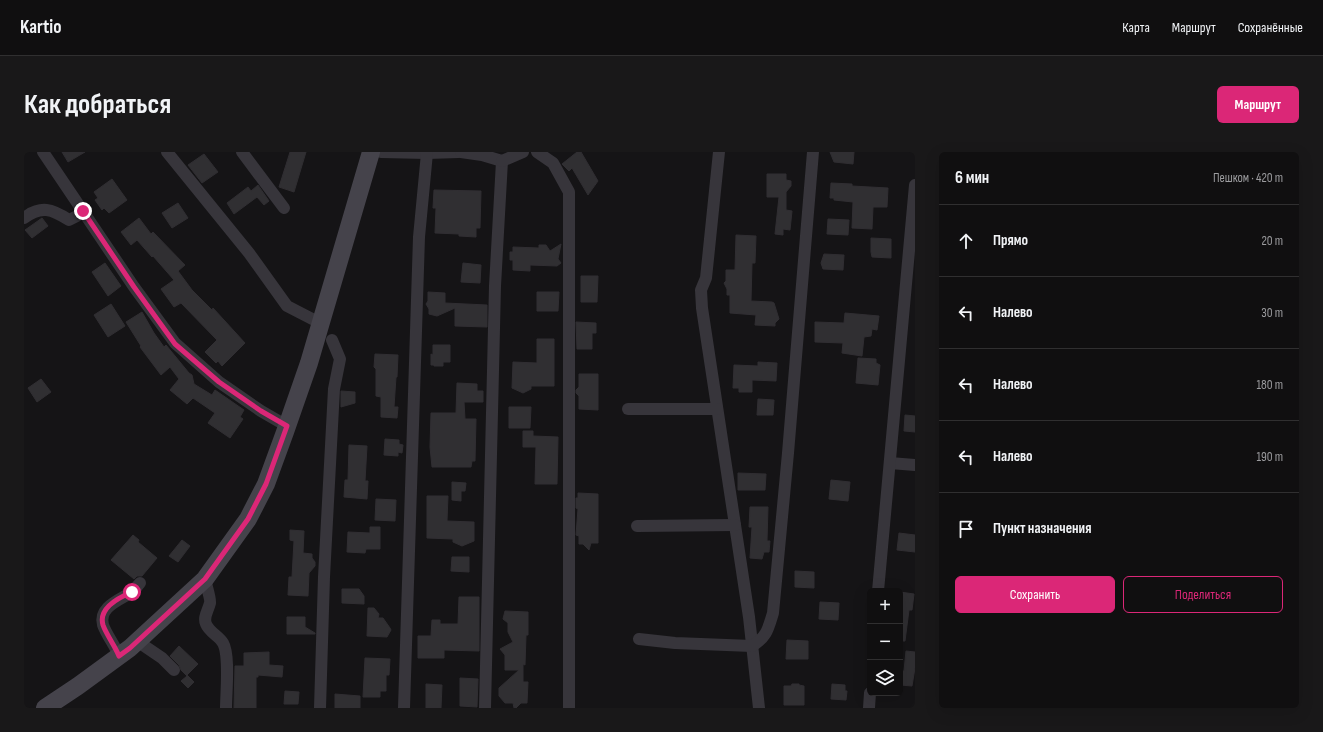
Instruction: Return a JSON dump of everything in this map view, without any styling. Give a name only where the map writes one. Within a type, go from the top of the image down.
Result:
[{"type":"main road","points":[[45,708],[119,656],[205,579],[248,519],[266,484],[287,426],[372,152]]},
{"type":"street","points":[[43,152],[134,287],[175,344],[219,382],[261,411],[287,426]]},
{"type":"street","points":[[167,152],[249,252],[288,306],[320,323]]},
{"type":"street","points":[[242,152],[284,208]]},
{"type":"street","points":[[381,152],[460,152],[502,161],[523,152]]},
{"type":"street","points":[[537,152],[553,163],[570,192],[569,708]]},
{"type":"street","points":[[719,152],[706,278],[701,290],[702,308],[749,617],[758,708]]},
{"type":"street","points":[[639,639],[675,643],[752,646],[760,641],[767,632],[773,613],[813,152]]},
{"type":"street","points":[[404,708],[419,237],[427,166],[427,153]]},
{"type":"street","points":[[485,708],[495,286],[502,161]]},
{"type":"street","points":[[878,588],[915,185]]},
{"type":"street","points":[[24,218],[31,212],[41,209],[50,210],[69,220],[83,211]]},
{"type":"street","points":[[320,708],[324,577],[334,397],[340,359],[332,340]]},
{"type":"street","points":[[628,409],[717,409]]},
{"type":"street","points":[[890,463],[915,465]]},
{"type":"street","points":[[637,526],[735,525]]},
{"type":"street","points":[[205,579],[210,598],[205,618],[206,626],[222,642],[225,648],[226,708]]},
{"type":"street","points":[[119,656],[102,623],[103,615],[109,606],[132,592],[140,583]]},
{"type":"street","points":[[137,641],[162,658],[174,670]]},
{"type":"street","points":[[869,708],[870,696]]},
{"type":"building","points":[[62,152],[85,152],[68,162]]},
{"type":"building","points":[[290,152],[306,152],[294,192],[279,187]]},
{"type":"building","points":[[577,152],[581,152],[598,181],[588,195],[572,168],[569,171],[562,164]]},
{"type":"building","points":[[830,152],[854,152],[853,164],[834,162]]},
{"type":"building","points":[[204,154],[218,172],[202,183],[188,165]]},
{"type":"building","points":[[767,174],[786,174],[786,180],[791,181],[791,186],[786,192],[786,210],[792,211],[790,230],[783,229],[783,235],[775,234],[779,197],[767,197]]},
{"type":"building","points":[[112,179],[127,200],[109,213],[104,208],[102,210],[95,200],[98,198],[94,192]]},
{"type":"building","points":[[831,183],[888,188],[887,207],[873,207],[872,229],[852,228],[853,202],[834,200],[834,198],[830,198]]},
{"type":"building","points":[[258,185],[269,201],[264,205],[257,197],[234,214],[227,203],[248,187],[251,191]]},
{"type":"building","points":[[434,190],[481,191],[480,228],[476,228],[476,237],[459,236],[459,234],[435,233],[436,208],[433,208]]},
{"type":"building","points":[[178,203],[188,218],[172,228],[162,213]]},
{"type":"building","points":[[42,218],[48,226],[32,238],[25,230]]},
{"type":"building","points":[[139,218],[151,234],[153,232],[185,265],[178,271],[192,290],[212,310],[213,308],[245,343],[222,366],[218,361],[216,363],[205,352],[217,340],[181,303],[174,307],[161,289],[174,280],[137,240],[131,245],[121,232]]},
{"type":"building","points":[[828,219],[849,220],[848,235],[827,234]]},
{"type":"building","points":[[736,235],[756,236],[755,263],[752,263],[751,301],[774,303],[779,319],[775,323],[775,326],[755,325],[756,315],[730,313],[730,295],[727,295],[727,289],[724,283],[726,281],[726,270],[735,270]]},
{"type":"building","points":[[871,238],[891,239],[891,258],[872,257]]},
{"type":"building","points":[[561,244],[558,259],[561,263],[557,266],[530,265],[530,271],[513,270],[513,260],[510,260],[510,252],[513,252],[513,247],[539,248],[539,245],[546,245],[550,251]]},
{"type":"building","points":[[824,254],[844,255],[843,270],[823,269],[821,263]]},
{"type":"building","points":[[105,263],[121,286],[108,296],[92,272]]},
{"type":"building","points":[[463,263],[481,265],[480,283],[461,282]]},
{"type":"building","points":[[581,276],[598,276],[597,302],[581,302]]},
{"type":"building","points":[[428,292],[445,293],[445,303],[487,305],[487,327],[455,326],[455,308],[437,316],[429,314],[429,309],[426,304],[428,301]]},
{"type":"building","points":[[537,292],[559,292],[558,311],[537,311]]},
{"type":"building","points":[[111,304],[125,326],[108,337],[94,315]]},
{"type":"building","points":[[142,312],[164,347],[166,345],[192,375],[194,384],[212,395],[215,390],[244,410],[240,417],[243,419],[230,438],[208,423],[215,413],[193,398],[187,404],[170,390],[179,379],[170,367],[161,375],[140,347],[141,346],[126,322]]},
{"type":"building","points":[[845,313],[879,316],[877,330],[872,329],[871,336],[864,337],[862,356],[842,353],[843,343],[815,342],[815,322],[844,323]]},
{"type":"building","points":[[576,322],[596,323],[596,333],[592,333],[592,349],[577,349]]},
{"type":"building","points":[[537,339],[554,339],[554,386],[531,386],[531,389],[523,393],[512,388],[513,362],[537,363]]},
{"type":"building","points":[[433,345],[450,345],[450,362],[443,362],[443,366],[431,365]]},
{"type":"building","points":[[375,354],[398,355],[394,407],[398,407],[397,418],[381,417],[381,397],[376,396],[376,369],[374,367]]},
{"type":"building","points":[[858,358],[876,359],[876,363],[880,365],[878,385],[856,383]]},
{"type":"building","points":[[758,362],[777,363],[776,381],[752,380],[752,392],[739,392],[739,388],[733,388],[734,365],[758,366]]},
{"type":"building","points":[[579,374],[598,374],[598,410],[579,409],[579,396],[576,393],[576,390],[579,387]]},
{"type":"building","points":[[41,379],[51,392],[37,402],[28,388]]},
{"type":"building","points":[[457,383],[477,384],[477,391],[483,391],[483,402],[464,402],[465,419],[476,419],[475,461],[472,461],[471,467],[432,467],[430,447],[431,413],[456,413]]},
{"type":"building","points":[[341,391],[355,392],[355,403],[341,407]]},
{"type":"building","points":[[758,399],[774,400],[773,415],[757,415]]},
{"type":"building","points":[[509,407],[531,407],[530,428],[509,428]]},
{"type":"building","points":[[905,415],[915,416],[915,432],[904,431]]},
{"type":"building","points":[[523,431],[533,431],[533,436],[558,437],[557,484],[535,484],[536,447],[523,447]]},
{"type":"building","points":[[385,439],[399,440],[399,444],[403,445],[402,453],[398,452],[398,456],[384,455]]},
{"type":"building","points":[[349,445],[367,446],[365,481],[368,481],[367,499],[344,497],[345,480],[348,480]]},
{"type":"building","points":[[738,473],[766,474],[765,490],[738,490]]},
{"type":"building","points":[[831,480],[850,482],[848,501],[829,499]]},
{"type":"building","points":[[452,482],[466,483],[465,491],[461,491],[461,501],[452,500]]},
{"type":"building","points":[[578,493],[598,494],[598,543],[591,543],[589,550],[583,544],[579,544],[579,536],[576,535],[578,509],[576,508],[576,498],[578,498]]},
{"type":"building","points":[[427,496],[448,496],[447,521],[474,522],[474,541],[462,546],[453,542],[453,539],[427,538]]},
{"type":"building","points":[[376,499],[396,500],[395,521],[375,520]]},
{"type":"building","points":[[750,507],[768,507],[767,541],[770,541],[769,552],[764,552],[762,559],[750,558],[752,527],[749,527]]},
{"type":"building","points":[[370,527],[380,527],[380,549],[366,549],[365,553],[347,552],[348,532],[370,533]]},
{"type":"building","points":[[290,530],[304,531],[303,553],[312,554],[312,558],[315,562],[315,566],[309,573],[308,596],[288,595],[289,577],[292,577],[294,541],[290,540]]},
{"type":"building","points":[[899,533],[915,535],[915,552],[897,550]]},
{"type":"building","points":[[133,535],[139,540],[138,542],[157,558],[142,576],[137,576],[134,579],[111,560]]},
{"type":"building","points":[[182,540],[190,546],[178,562],[169,556]]},
{"type":"building","points":[[452,557],[469,557],[469,572],[451,571]]},
{"type":"building","points":[[795,571],[814,572],[814,588],[795,587]]},
{"type":"building","points":[[342,589],[359,589],[364,596],[364,604],[342,603]]},
{"type":"building","points":[[903,592],[914,594],[912,610],[909,610],[905,641],[903,641]]},
{"type":"building","points":[[459,597],[479,597],[479,651],[444,650],[444,658],[418,658],[418,636],[431,636],[432,620],[440,620],[440,624],[458,624]]},
{"type":"building","points":[[820,602],[839,603],[838,620],[819,619]]},
{"type":"building","points":[[368,608],[374,608],[379,614],[378,618],[383,618],[390,628],[391,630],[387,637],[367,636]]},
{"type":"building","points":[[505,611],[528,612],[528,635],[526,635],[525,665],[523,664],[523,682],[528,682],[527,703],[521,703],[516,708],[514,708],[513,703],[505,703],[499,696],[499,688],[519,670],[505,670],[505,655],[500,649],[513,642],[508,632],[508,623],[503,619]]},
{"type":"building","points":[[287,617],[305,617],[305,627],[315,634],[287,634]]},
{"type":"building","points":[[787,640],[808,641],[808,659],[786,659]]},
{"type":"building","points":[[179,646],[198,664],[187,675],[194,682],[188,688],[181,681],[187,676],[170,656]]},
{"type":"building","points":[[906,651],[915,652],[915,668],[912,686],[903,685]]},
{"type":"building","points":[[269,652],[269,665],[283,666],[282,677],[258,675],[258,677],[256,677],[256,708],[234,708],[235,666],[244,666],[244,653]]},
{"type":"building","points":[[365,658],[390,659],[389,675],[386,675],[386,691],[380,691],[380,697],[363,697]]},
{"type":"building","points":[[460,678],[478,679],[477,707],[460,706]]},
{"type":"building","points":[[426,684],[442,685],[441,708],[426,708]]},
{"type":"building","points":[[792,684],[804,686],[804,705],[784,705],[784,686],[791,686]]},
{"type":"building","points":[[832,684],[845,685],[845,691],[847,691],[846,700],[831,699]]},
{"type":"building","points":[[285,691],[299,692],[298,704],[284,704]]},
{"type":"building","points":[[335,694],[360,696],[360,708],[335,708]]},
{"type":"route","points":[[83,211],[134,287],[175,344],[219,382],[261,411],[287,426],[266,484],[248,519],[217,560],[205,579],[130,648],[119,656],[102,623],[103,615],[109,606],[132,592]]}]
